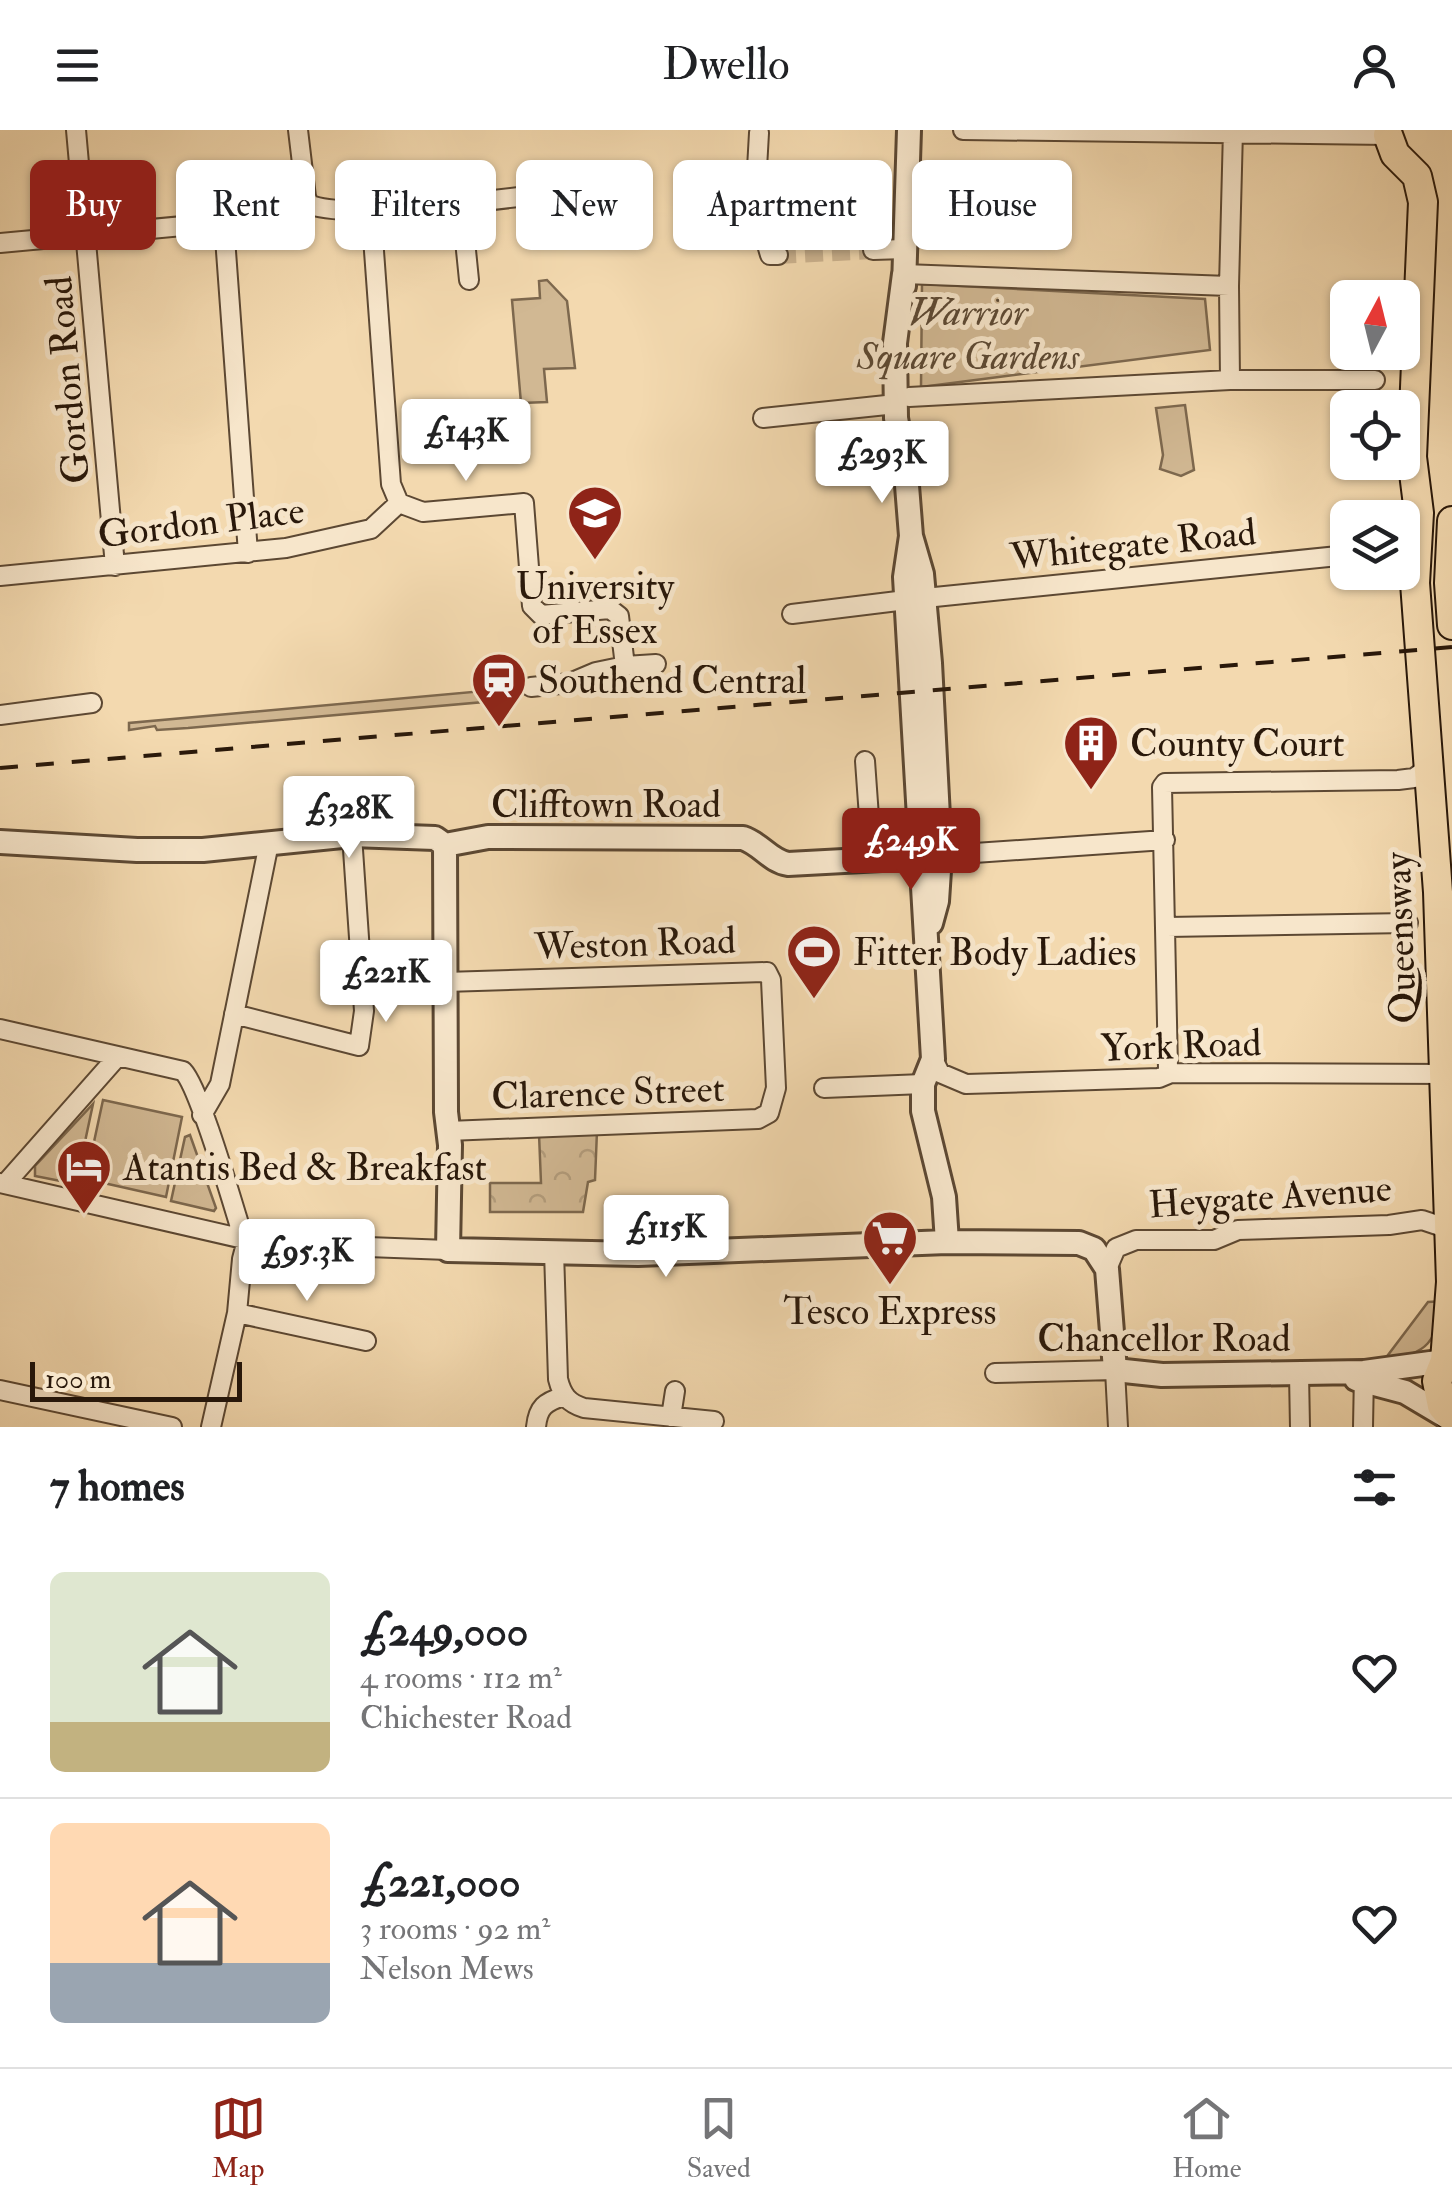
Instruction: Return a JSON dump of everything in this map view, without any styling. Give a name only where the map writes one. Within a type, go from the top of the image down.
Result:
[{"type":"main road","name":"Queensway","points":[[1388,135],[1395,154],[1417,176],[1423,202],[1412,456],[1417,500]]},
{"type":"main road","points":[[1451,526],[1452,625]]},
{"type":"main road","name":"Queensway","points":[[1413,590],[1438,892],[1447,1074],[1451,1282],[1448,1358],[1437,1381],[1438,1396],[1452,1419]]},
{"type":"street","name":"Gordon Road","points":[[76,130],[79,160]]},
{"type":"street","points":[[298,130],[302,160]]},
{"type":"street","points":[[909,130],[904,274],[895,343],[902,401],[930,856],[928,936],[934,1073],[924,1119],[942,1187],[947,1242]]},
{"type":"street","points":[[963,130],[1388,135]]},
{"type":"street","points":[[1230,380],[1233,132]]},
{"type":"street","points":[[760,134],[755,204],[770,256],[778,255]]},
{"type":"street","points":[[0,242],[30,240]]},
{"type":"street","points":[[892,249],[904,248]]},
{"type":"street","name":"Gordon Road","points":[[88,250],[115,566]]},
{"type":"street","points":[[226,250],[248,553]]},
{"type":"street","points":[[374,250],[391,484],[399,503],[423,512],[524,503],[532,606],[542,614],[610,609],[619,616],[625,666]]},
{"type":"street","points":[[466,250],[469,280]]},
{"type":"street","points":[[904,274],[1229,286]]},
{"type":"street","points":[[763,418],[902,401],[1230,380],[1376,380]]},
{"type":"street","name":"Gordon Place","points":[[0,576],[286,548],[371,528],[399,503]]},
{"type":"street","name":"Whitegate Road","points":[[792,614],[1330,556]]},
{"type":"street","points":[[531,687],[570,683],[625,666],[656,664]]},
{"type":"street","points":[[0,715],[92,703]]},
{"type":"street","points":[[864,760],[872,859]]},
{"type":"street","points":[[1171,1073],[1162,786],[1398,780],[1414,778],[1428,768]]},
{"type":"street","points":[[234,1014],[358,1046],[364,1011],[352,835]]},
{"type":"street","name":"Clifftown Road","points":[[0,842],[186,850],[352,835],[435,838],[446,846],[488,837],[743,838],[772,860],[788,864],[930,856]]},
{"type":"street","points":[[930,856],[1165,840]]},
{"type":"street","points":[[202,1114],[220,1084],[269,843]]},
{"type":"street","points":[[446,846],[448,1250]]},
{"type":"street","points":[[1167,927],[1408,923]]},
{"type":"street","name":"Weston Road","points":[[445,982],[766,972],[771,980],[776,1088],[769,1113]]},
{"type":"street","points":[[0,1030],[174,1068],[188,1076],[246,1240],[237,1313],[211,1427]]},
{"type":"street","points":[[118,1056],[1,1184],[246,1240],[312,1247],[638,1254],[947,1242],[1062,1241],[1087,1245],[1100,1255],[1106,1269],[1118,1427]]},
{"type":"street","name":"York Road","points":[[824,1088],[934,1073],[966,1084],[1159,1078],[1171,1073],[1447,1074]]},
{"type":"street","name":"Clarence Street","points":[[448,1131],[758,1119],[769,1113]]},
{"type":"street","name":"Heygate Avenue","points":[[1106,1269],[1116,1248],[1136,1240],[1214,1240],[1238,1230],[1389,1225],[1422,1220],[1449,1234]]},
{"type":"street","points":[[554,1251],[558,1379],[564,1396],[584,1408],[714,1421]]},
{"type":"street","points":[[237,1313],[366,1342]]},
{"type":"street","name":"Chancellor Road","points":[[1364,1377],[1448,1358]]},
{"type":"street","name":"Chancellor Road","points":[[995,1373],[1334,1373],[1364,1377],[1405,1392],[1452,1419]]},
{"type":"street","points":[[1299,1374],[1300,1427]]},
{"type":"street","points":[[1363,1427],[1364,1377]]},
{"type":"street","points":[[0,1390],[172,1427]]},
{"type":"street","points":[[671,1417],[676,1390]]},
{"type":"street","points":[[536,1427],[542,1405],[564,1396]]},
{"type":"green space","points":[[547,280],[567,301],[575,368],[544,369],[547,402],[521,403],[512,300],[540,298],[539,281]]},
{"type":"green space","name":"Warrior Square Gardens","points":[[922,284],[1205,299],[1210,350],[921,387]]},
{"type":"green space","points":[[1185,405],[1194,470],[1181,476],[1160,469],[1163,455],[1156,408]]},
{"type":"green space","points":[[494,690],[495,701],[129,730],[129,723]]},
{"type":"green space","points":[[103,1100],[182,1117],[166,1197],[86,1179]]},
{"type":"green space","points":[[93,1104],[76,1184],[35,1176],[35,1166]]},
{"type":"green space","points":[[597,1131],[595,1180],[588,1182],[583,1212],[490,1212],[490,1183],[541,1183],[539,1134]]},
{"type":"green space","points":[[190,1135],[214,1211],[171,1201],[185,1137]]},
{"type":"green space","points":[[1444,1301],[1428,1344],[1412,1354],[1385,1359],[1428,1302]]},
{"type":"tunnel","points":[[778,255],[873,250]]},
{"type":"railway","points":[[0,768],[1452,647]]},
{"type":"place","name":"University of Essex","points":[[595,562]]},
{"type":"place","name":"Southend Central","points":[[499,729]]},
{"type":"place","name":"County Court","points":[[1091,792]]},
{"type":"place","name":"Fitter Body Ladies","points":[[814,1001]]},
{"type":"place","name":"Atantis Bed & Breakfast","points":[[84,1216]]},
{"type":"place","name":"Tesco Express","points":[[890,1287]]}]
